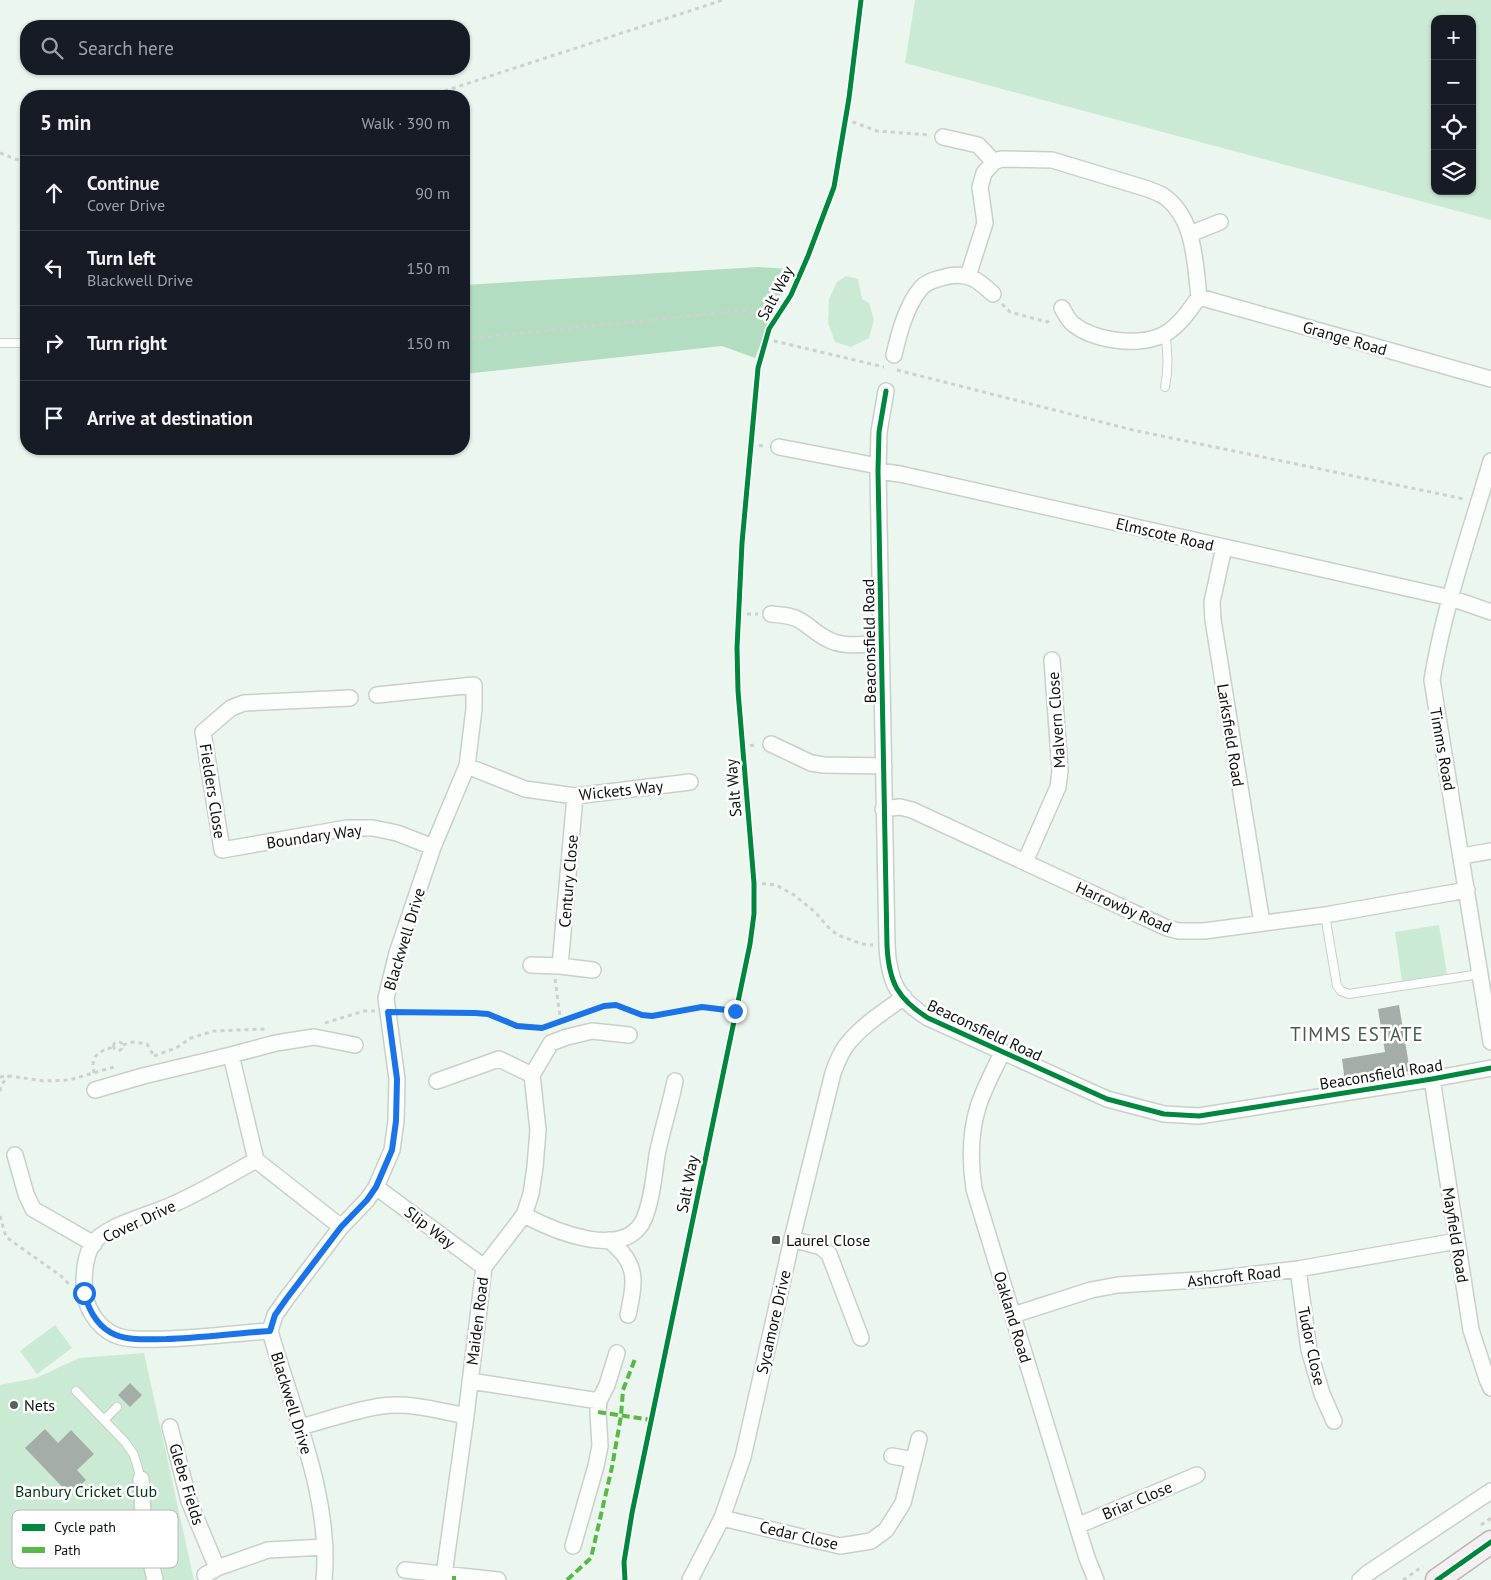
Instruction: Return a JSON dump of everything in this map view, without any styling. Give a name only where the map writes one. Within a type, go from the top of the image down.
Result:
[{"type":"main road","points":[[1437,1580],[1491,1542]]},
{"type":"street","points":[[943,137],[978,145],[994,162]]},
{"type":"street","points":[[968,276],[985,223],[980,187],[984,173],[994,162],[1001,159],[1052,160],[1148,189],[1163,196],[1175,208],[1184,220],[1190,234],[1199,296],[1187,314],[1159,337],[1144,341],[1120,341],[1098,337],[1072,323],[1062,308]]},
{"type":"street","points":[[1190,234],[1220,222]]},
{"type":"street","points":[[894,356],[901,327],[922,287],[942,277],[958,275],[968,276],[980,282],[993,294]]},
{"type":"street","name":"Grange Road","points":[[1199,296],[1491,379]]},
{"type":"street","name":"Beaconsfield Road","points":[[886,391],[879,432],[878,469],[887,946],[891,977],[897,990],[913,1008],[928,1018],[1107,1099],[1164,1114],[1199,1116],[1491,1068]]},
{"type":"street","name":"Elmscote Road","points":[[779,448],[1451,598],[1491,612]]},
{"type":"street","name":"Timms Road","points":[[1491,461],[1451,598],[1432,680],[1491,1042]]},
{"type":"street","name":"Larksfield Road","points":[[1224,547],[1212,602],[1213,620],[1262,923]]},
{"type":"street","points":[[771,614],[800,620],[820,635],[834,642],[850,645],[881,643]]},
{"type":"street","name":"Malvern Close","points":[[1025,862],[1058,787],[1060,771],[1052,660]]},
{"type":"street","name":"Blackwell Drive","points":[[324,1580],[325,1547],[310,1462],[270,1331],[275,1315],[287,1298],[341,1227],[367,1200],[376,1187],[392,1150],[396,1121],[397,1079],[386,998],[397,953],[433,847],[467,766],[474,709],[474,685],[377,695]]},
{"type":"street","name":"Fielders Close","points":[[222,850],[203,732],[231,708],[244,702],[350,698]]},
{"type":"street","points":[[771,744],[811,763],[884,766]]},
{"type":"street","name":"Wickets Way","points":[[467,766],[525,788],[575,796],[690,782]]},
{"type":"street","name":"Century Close","points":[[556,966],[575,796]]},
{"type":"street","name":"Harrowby Road","points":[[884,809],[900,807],[912,810],[1179,932],[1204,932],[1325,915],[1467,890]]},
{"type":"street","name":"Boundary Way","points":[[222,850],[347,828],[373,828],[396,833],[433,847]]},
{"type":"street","points":[[1462,856],[1491,851]]},
{"type":"street","points":[[531,965],[593,970]]},
{"type":"street","name":"Sycamore Drive","points":[[690,1580],[722,1518],[743,1457],[792,1239],[833,1073],[839,1057],[848,1042],[904,997]]},
{"type":"street","points":[[437,1081],[499,1059],[532,1075],[551,1043],[592,1031],[629,1035]]},
{"type":"street","points":[[95,1090],[276,1043],[314,1037],[355,1045]]},
{"type":"street","name":"Oakland Road","points":[[1002,1052],[978,1105],[973,1127],[971,1170],[974,1189],[1077,1526],[1096,1580]]},
{"type":"street","points":[[231,1055],[256,1160],[341,1227]]},
{"type":"street","name":"Maiden Road","points":[[444,1575],[484,1267],[524,1215],[531,1194],[538,1130],[532,1075]]},
{"type":"street","name":"Mayfield Road","points":[[1432,1079],[1472,1330],[1486,1379],[1491,1388]]},
{"type":"street","points":[[524,1215],[550,1228],[576,1236],[610,1240],[619,1239],[635,1231],[644,1220],[674,1081]]},
{"type":"street","points":[[16,1154],[26,1194],[33,1209],[94,1244]]},
{"type":"street","name":"Cover Drive","points":[[256,1160],[175,1204],[119,1226],[98,1238],[89,1252],[84,1271],[84,1293],[93,1316],[104,1328],[115,1335],[131,1339],[185,1338],[270,1331]]},
{"type":"street","name":"Slip Way","points":[[376,1187],[484,1267]]},
{"type":"street","points":[[792,1239],[821,1247],[829,1254],[861,1338]]},
{"type":"street","points":[[610,1240],[622,1250],[633,1272],[634,1285],[628,1315]]},
{"type":"street","name":"Ashcroft Road","points":[[1012,1315],[1091,1290],[1118,1285],[1214,1279],[1298,1269],[1457,1241]]},
{"type":"street","name":"Tudor Close","points":[[1298,1269],[1309,1350],[1322,1394],[1334,1421]]},
{"type":"street","points":[[573,1546],[600,1446],[599,1401],[607,1385],[617,1353]]},
{"type":"street","points":[[470,1381],[599,1401]]},
{"type":"street","points":[[300,1427],[383,1406],[422,1408],[466,1416]]},
{"type":"street","name":"Glebe Fields","points":[[170,1427],[189,1501],[211,1572],[268,1550],[325,1547]]},
{"type":"street","name":"Cedar Close","points":[[722,1518],[840,1546],[871,1541],[886,1530],[903,1503],[919,1439]]},
{"type":"street","points":[[892,1456],[914,1460]]},
{"type":"street","name":"Briar Close","points":[[1077,1526],[1197,1475]]},
{"type":"street","points":[[142,1479],[143,1510]]},
{"type":"street","points":[[1360,1580],[1491,1491]]},
{"type":"street","points":[[406,1570],[498,1580]]},
{"type":"lane","points":[[1165,333],[1168,350],[1168,373],[1165,386]]},
{"type":"lane","points":[[0,343],[20,343]]},
{"type":"lane","points":[[1325,915],[1337,986],[1341,991],[1349,994],[1480,974]]},
{"type":"lane","points":[[76,1390],[125,1442],[134,1455],[142,1479]]},
{"type":"lane","points":[[104,1420],[117,1407]]},
{"type":"path","points":[[447,90],[723,0]]},
{"type":"path","points":[[843,128],[846,112]]},
{"type":"path","points":[[845,119],[878,130],[943,137]]},
{"type":"path","points":[[0,153],[20,161]]},
{"type":"path","points":[[993,294],[1010,312],[1047,322],[1062,308]]},
{"type":"path","points":[[470,338],[747,310],[769,332],[827,352],[1133,430],[1479,503]]},
{"type":"path","points":[[750,455],[752,435]]},
{"type":"path","points":[[738,623],[739,605]]},
{"type":"path","points":[[753,873],[754,891]]},
{"type":"path","points":[[754,883],[776,885],[794,895],[815,912],[838,935],[862,944],[887,946]]},
{"type":"path","points":[[556,966],[560,1022],[567,1037]]},
{"type":"path","points":[[734,1017],[737,1002]]},
{"type":"path","points":[[317,1026],[364,1010],[488,1014],[517,1026],[529,1028],[542,1028],[604,1006],[616,1005],[642,1015],[652,1016],[702,1007],[735,1011]]},
{"type":"path","points":[[147,1058],[176,1048],[191,1038],[214,1031],[272,1029]]},
{"type":"path","points":[[114,1047],[117,1041],[123,1045]]},
{"type":"path","points":[[114,1047],[116,1050],[120,1050],[123,1045],[133,1042],[147,1044],[154,1056]]},
{"type":"path","points":[[94,1073],[94,1060],[97,1054],[114,1047]]},
{"type":"path","points":[[0,1077],[10,1076],[44,1081],[70,1080],[116,1066]]},
{"type":"path","points":[[0,1091],[1,1085],[10,1076]]},
{"type":"path","points":[[0,1216],[6,1237],[61,1276],[86,1300]]},
{"type":"green space","points":[[915,0],[1491,0],[1491,220],[905,63]]},
{"type":"green space","points":[[758,267],[790,269],[755,358],[722,346],[470,373],[470,285]]},
{"type":"green space","points":[[846,276],[858,279],[862,299],[869,303],[874,320],[869,338],[851,347],[835,342],[828,323],[829,299],[837,282]]},
{"type":"green space","points":[[1439,925],[1447,974],[1402,981],[1395,932]]},
{"type":"green space","points":[[55,1325],[72,1348],[37,1374],[20,1351]]},
{"type":"green space","name":"Banbury Cricket Club","points":[[144,1353],[194,1580],[0,1580],[0,1385],[36,1378],[79,1358]]},
{"type":"building","points":[[1399,1005],[1410,1071],[1345,1082],[1342,1059],[1385,1052],[1378,1009]]},
{"type":"building","points":[[130,1383],[142,1395],[130,1407],[118,1395]]},
{"type":"building","points":[[45,1429],[58,1443],[71,1430],[94,1454],[77,1470],[86,1480],[70,1495],[25,1448]]},
{"type":"marked path","points":[[567,1580],[591,1558],[612,1467],[621,1416],[623,1390],[635,1359]]},
{"type":"marked path","points":[[598,1412],[652,1420]]},
{"type":"cycle path","name":"Salt Way","points":[[625,1580],[624,1562],[632,1513],[750,944],[754,914],[754,883],[738,691],[737,648],[742,543],[758,368],[769,329],[791,295],[834,187],[849,98],[861,0]]},
{"type":"cycle path","points":[[886,391],[879,432],[878,471],[887,946],[890,970],[902,997],[928,1018],[1107,1099],[1164,1114],[1199,1116],[1491,1068]]},
{"type":"cycle path","points":[[1437,1580],[1491,1542]]},
{"type":"place","name":"Laurel Close","points":[[776,1240]]},
{"type":"place","name":"Nets","points":[[14,1405]]},
{"type":"district","name":"TIMMS ESTATE","points":[[1357,1034]]},
{"type":"route","points":[[84,1293],[87,1305],[93,1316],[104,1328],[115,1335],[131,1339],[185,1338],[270,1331],[275,1315],[287,1298],[341,1227],[367,1200],[376,1187],[392,1150],[396,1121],[397,1079],[388,1012],[488,1014],[517,1026],[542,1028],[604,1006],[616,1005],[642,1015],[652,1016],[702,1007],[735,1011]]}]
